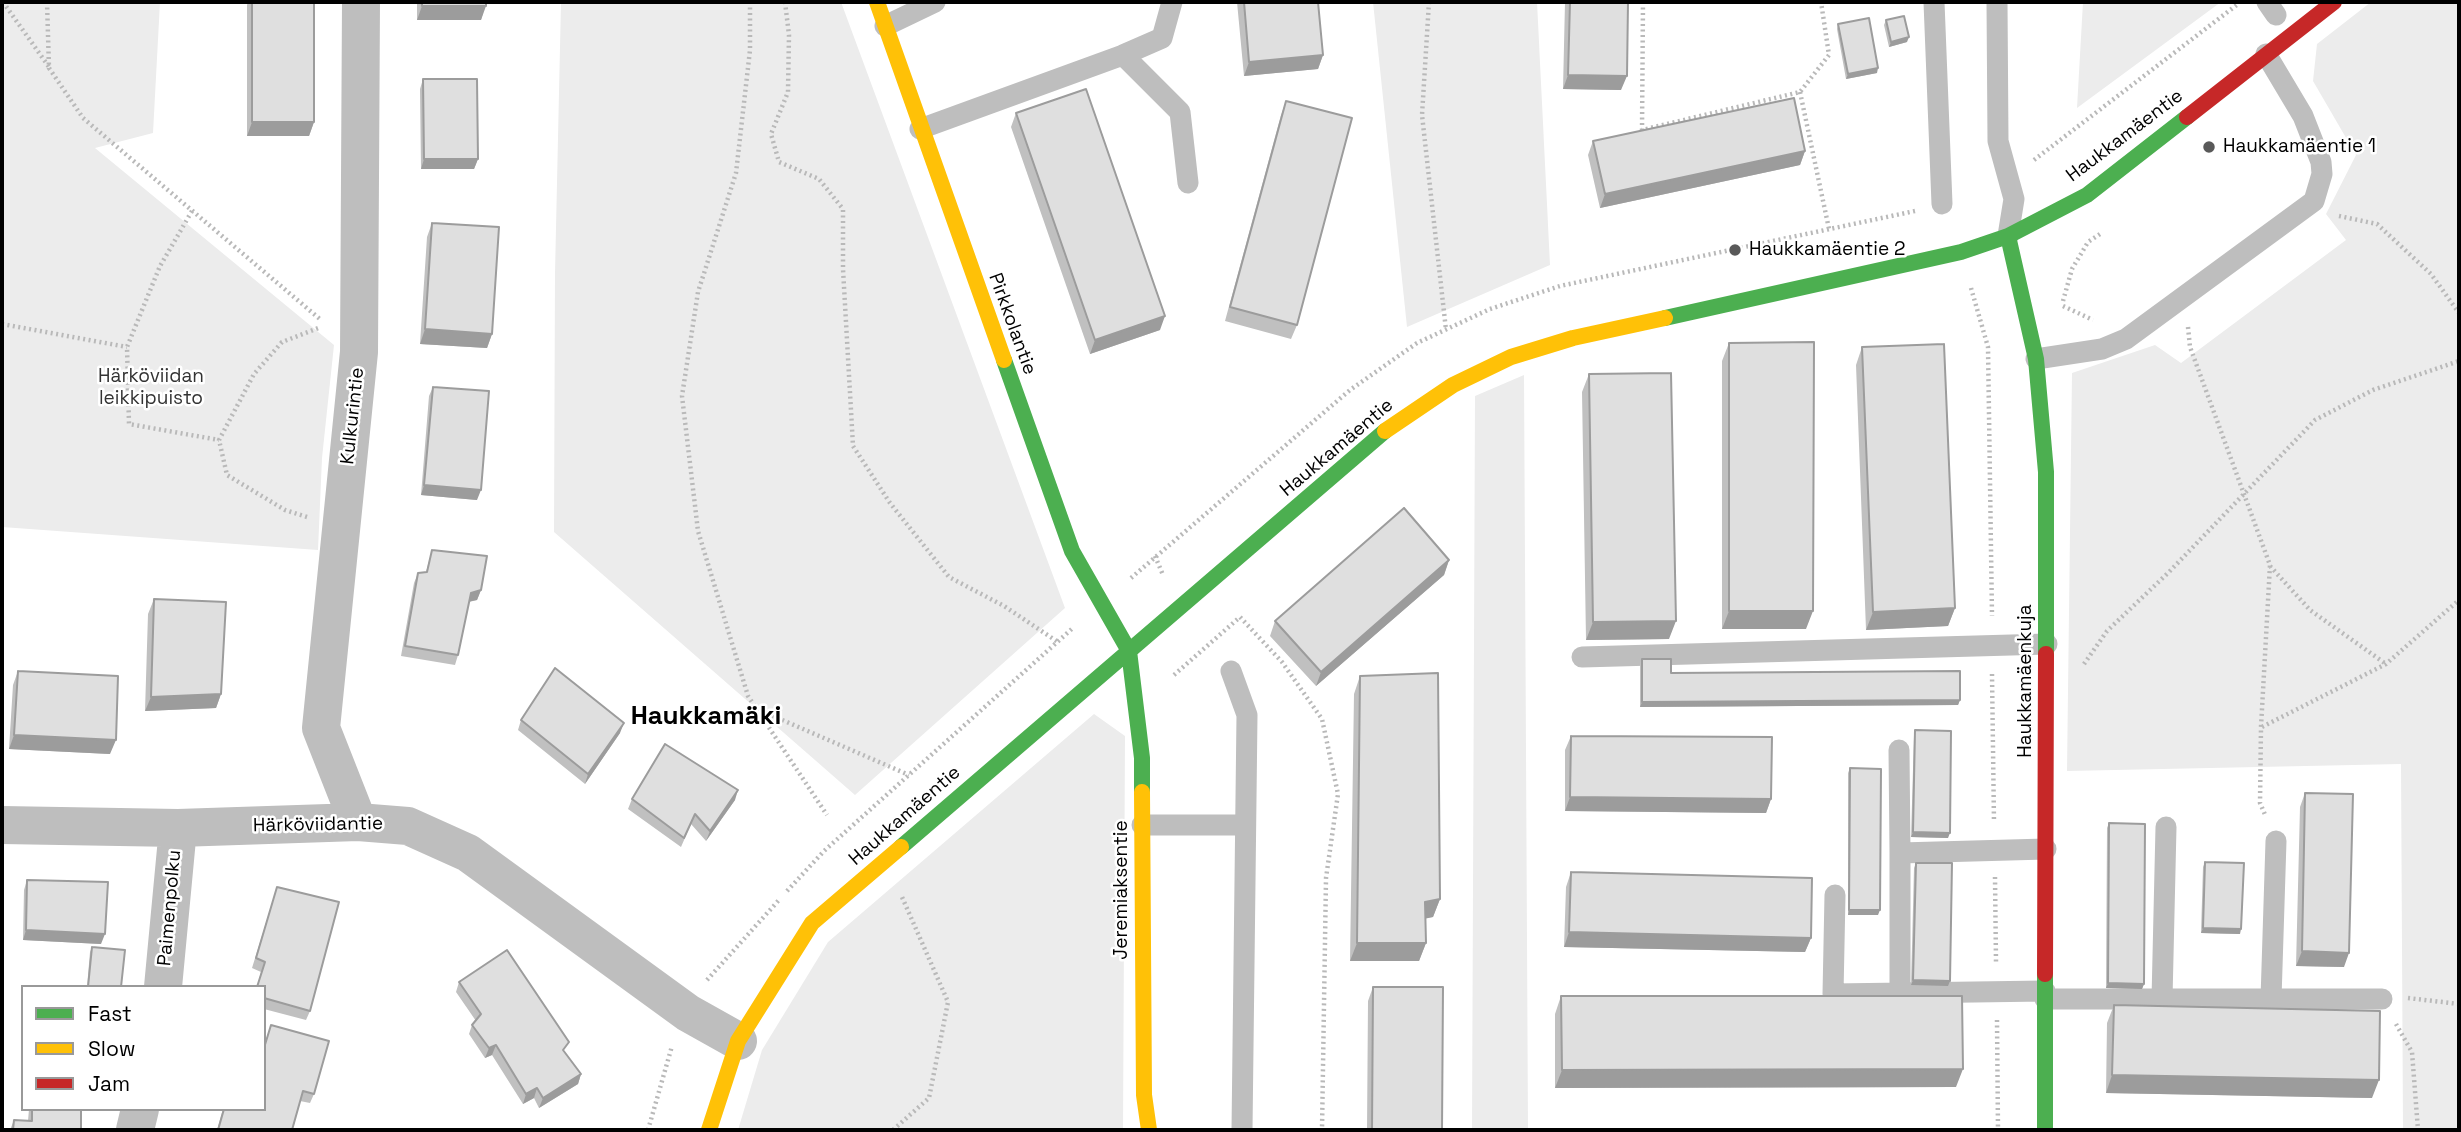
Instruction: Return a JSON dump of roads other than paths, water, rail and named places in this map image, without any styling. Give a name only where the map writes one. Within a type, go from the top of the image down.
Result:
[{"type":"street","name":"Kulkurintie","points":[[358,822],[321,728],[359,352],[361,2]]},
{"type":"street","name":"Pirkkolantie","points":[[877,2],[1072,551],[1129,651]]},
{"type":"street","name":"Haukkamäentie","points":[[709,1130],[738,1041],[812,923],[1381,434],[1453,385],[1510,357],[1573,338],[1961,252],[2008,236],[2087,195],[2334,2]]},
{"type":"street","name":"Haukkamäenkuja","points":[[2008,236],[2036,359],[2046,472],[2045,1130]]},
{"type":"street","name":"Jeremiaksentie","points":[[1129,651],[1142,758],[1144,1094],[1149,1130]]},
{"type":"street","name":"Härköviidantie","points":[[2,825],[178,828],[358,822],[408,825],[468,853],[688,1013],[738,1041]]},
{"type":"street","name":"Paimenpolku","points":[[163,985],[178,828]]},
{"type":"street","points":[[135,1130],[140,1111]]},
{"type":"lane","points":[[885,26],[935,2]]},
{"type":"lane","points":[[920,129],[1123,55],[1162,38],[1172,2]]},
{"type":"lane","points":[[1934,2],[1942,204]]},
{"type":"lane","points":[[1997,2],[1998,142],[2014,199],[2008,236]]},
{"type":"lane","points":[[2036,359],[2102,349],[2126,339],[2309,205],[2322,174],[2321,162],[2303,116],[2266,54]]},
{"type":"lane","points":[[1123,55],[1180,112],[1188,183]]},
{"type":"lane","points":[[1582,657],[1992,647],[2047,643]]},
{"type":"lane","points":[[1231,671],[1247,715],[1242,1130]]},
{"type":"lane","points":[[1899,750],[1900,994]]},
{"type":"lane","points":[[1142,825],[1245,825]]},
{"type":"lane","points":[[2162,999],[2166,827]]},
{"type":"lane","points":[[2272,999],[2276,841]]},
{"type":"lane","points":[[1900,853],[2046,849]]},
{"type":"lane","points":[[1835,895],[1833,994],[1996,991],[2162,999],[2382,999]]},
{"type":"place","name":"Haukkamäentie 1","points":[[2209,147]]},
{"type":"place","name":"Haukkamäentie 2","points":[[1735,250]]},
{"type":"district","name":"Haukkamäki","points":[[706,717]]},
{"type":"park label","name":"Härköviidan leikkipuisto","points":[[151,388]]}]
